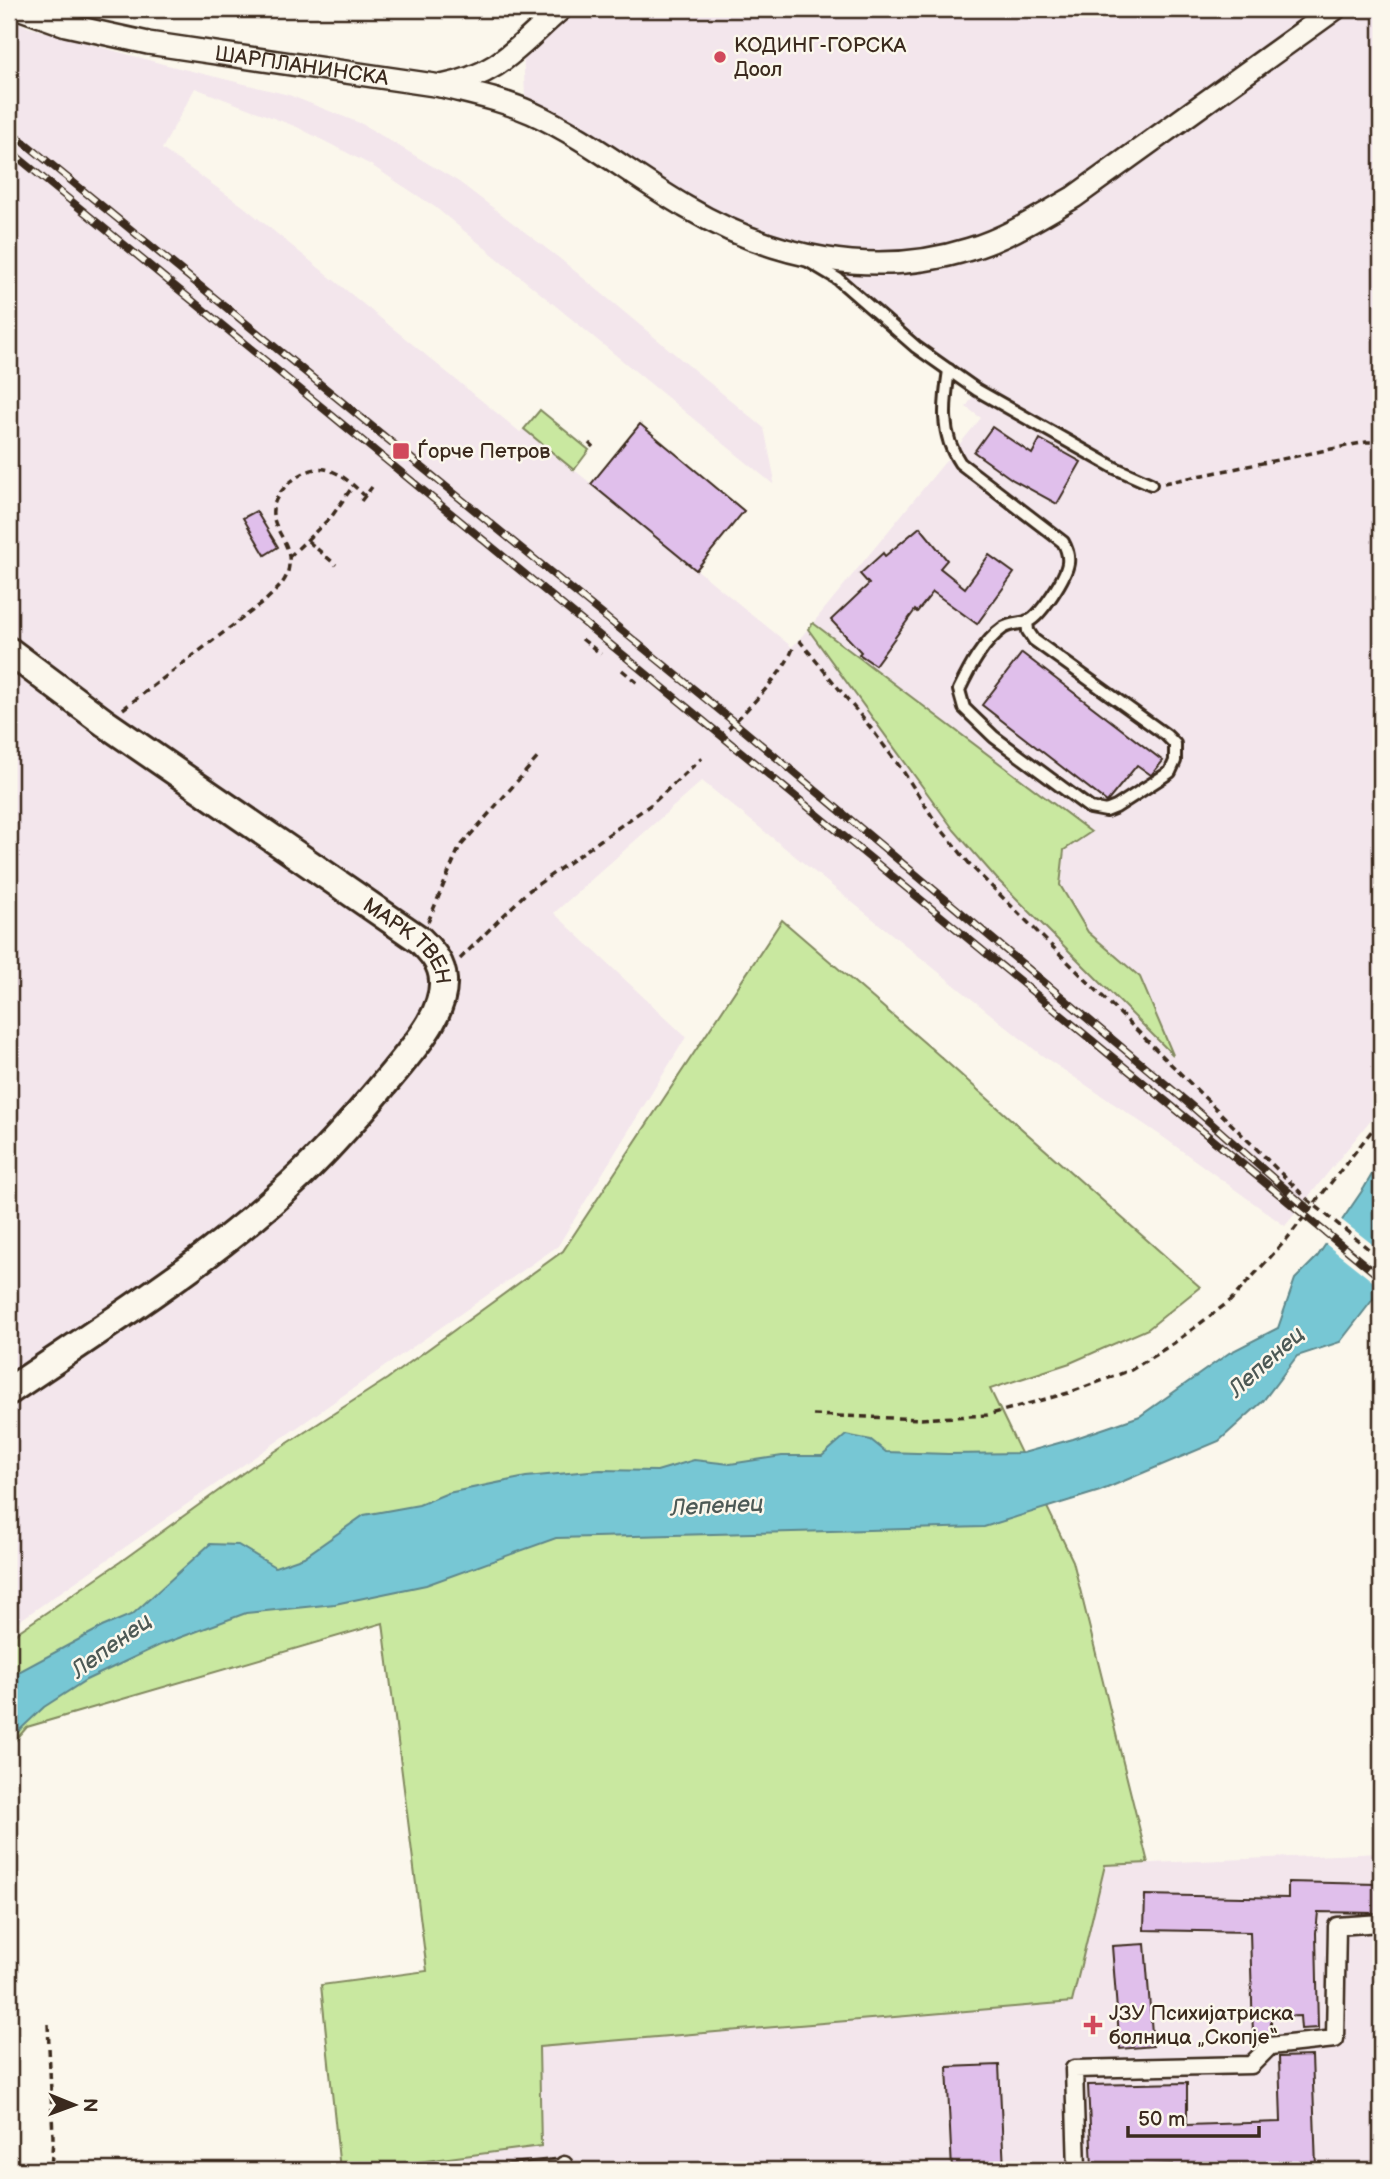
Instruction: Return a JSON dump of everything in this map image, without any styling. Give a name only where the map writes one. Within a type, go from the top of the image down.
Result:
[{"type":"street","name":"ШАРПЛАНИНСКА","points":[[21,9],[66,25],[148,43],[442,86],[478,77],[493,68],[558,10]]},
{"type":"street","points":[[442,86],[495,99],[532,113],[588,144],[684,206],[731,232],[761,244],[794,253],[877,264],[924,260],[971,249],[1028,224],[1074,197],[1335,9]]},
{"type":"street","name":"МАРК ТВЕН","points":[[9,651],[105,723],[420,940],[436,956],[443,979],[441,1000],[413,1048],[362,1111],[302,1174],[245,1224],[148,1297],[9,1391]]},
{"type":"street","points":[[1077,2170],[1074,2069],[1251,2065],[1270,2046],[1335,2039],[1337,1926],[1381,1923]]},
{"type":"lane","points":[[794,253],[838,279],[916,347],[977,390],[1115,468],[1152,484]]},
{"type":"lane","points":[[949,370],[945,397],[949,447],[960,463],[1063,542],[1068,551],[1065,575],[1038,614],[1027,621],[1004,628],[988,643],[969,670],[959,690],[964,708],[994,737],[1090,808],[1106,811],[1116,807],[1170,772],[1175,761],[1175,744],[1034,640],[1028,631],[1027,621]]},
{"type":"lane","points":[[510,2170],[564,2167]]},
{"type":"path","points":[[1152,484],[1179,481],[1366,442],[1381,442]]},
{"type":"path","points":[[105,723],[281,586],[288,573],[289,557],[287,543],[273,514],[274,504],[289,484],[311,470],[324,468],[339,475],[365,496]]},
{"type":"path","points":[[289,557],[332,516],[353,486]]},
{"type":"path","points":[[361,502],[372,487]]},
{"type":"path","points":[[308,541],[335,565]]},
{"type":"path","points":[[582,639],[601,654]]},
{"type":"path","points":[[799,640],[870,727],[903,771],[937,824],[972,867],[1307,1199],[1381,1259]]},
{"type":"path","points":[[720,737],[771,681],[793,648]]},
{"type":"path","points":[[622,670],[640,685]]},
{"type":"path","points":[[420,940],[459,848],[540,755]]},
{"type":"path","points":[[443,979],[467,950],[527,891],[653,803],[702,758]]},
{"type":"path","points":[[813,1415],[921,1419],[987,1415],[1068,1393],[1131,1370],[1174,1343],[1230,1301],[1286,1240],[1381,1119]]},
{"type":"path","points":[[48,2024],[53,2137],[51,2170]]},
{"type":"shaded area","points":[[561,9],[1381,9],[1381,1107],[1285,1226],[1163,1137],[1040,1054],[702,781],[554,913],[686,1037],[558,1246],[9,1628],[9,18],[28,27],[289,95],[362,124],[459,182],[559,258],[764,428],[774,476],[773,484],[435,207],[371,165],[297,127],[195,88],[162,149],[243,206],[520,432],[524,429],[792,647],[808,629],[954,830],[1140,977],[1088,932],[1060,885],[1064,850],[1090,832],[813,623],[981,418],[966,407],[977,390],[838,279],[761,244],[525,100],[523,45]]},
{"type":"shaded area","name":"ЈЗУ Психијатриска болница „Скопје“","points":[[1381,1853],[1381,2159],[1369,2170],[356,2170],[541,2146],[539,2047],[1072,2002],[1105,1865]]},
{"type":"green space","points":[[540,410],[589,450],[574,470],[524,429]]},
{"type":"green space","points":[[813,623],[1091,832],[1064,850],[1060,885],[1088,932],[1140,977],[1173,1055],[997,879],[954,830],[808,629]]},
{"type":"green space","points":[[782,920],[1200,1287],[1148,1329],[1070,1363],[990,1389],[1073,1561],[1148,1863],[1105,1865],[1072,2002],[539,2047],[541,2146],[340,2170],[321,1985],[427,1971],[383,1623],[27,1727],[9,1748],[9,1638],[254,1465],[387,1379],[563,1251]]},
{"type":"water","name":"Лепенец","points":[[1381,1159],[1381,1289],[1340,1342],[1297,1356],[1263,1401],[1219,1441],[1100,1491],[984,1527],[556,1538],[426,1585],[335,1604],[246,1613],[160,1645],[86,1680],[44,1707],[9,1740],[9,1677],[102,1627],[133,1614],[210,1544],[238,1545],[275,1567],[304,1557],[364,1515],[419,1505],[448,1493],[526,1477],[600,1470],[657,1471],[694,1460],[730,1464],[782,1456],[822,1456],[846,1435],[871,1440],[886,1452],[1023,1453],[1140,1416],[1229,1353],[1278,1328],[1295,1279],[1317,1257]]},
{"type":"pier","points":[[1339,1218],[1381,1251],[1381,1288],[1323,1242]]},
{"type":"building","points":[[640,424],[744,511],[696,570],[591,484]]},
{"type":"building","points":[[992,427],[1032,454],[1040,439],[1081,462],[1057,504],[1013,480],[974,452]]},
{"type":"building","points":[[256,511],[278,547],[265,555],[243,518]]},
{"type":"building","points":[[920,527],[947,560],[940,568],[965,588],[989,555],[1014,573],[977,624],[933,592],[917,612],[915,610],[875,665],[859,654],[861,652],[831,620],[869,584],[860,574],[883,553],[885,556]]},
{"type":"building","points":[[1022,653],[1163,761],[1151,775],[1137,765],[1107,802],[982,705]]},
{"type":"building","points":[[1288,1882],[1376,1884],[1376,1913],[1318,1912],[1318,2028],[1301,2029],[1300,2016],[1271,2017],[1271,2034],[1253,2035],[1250,1932],[1144,1930],[1145,1895],[1288,1898]]},
{"type":"building","points":[[1145,1944],[1153,2046],[1120,2049],[1112,1946]]},
{"type":"building","points":[[1312,2056],[1316,2167],[1172,2170],[1172,2164],[1092,2167],[1088,2085],[1187,2083],[1187,2125],[1281,2122],[1279,2057]]},
{"type":"building","points":[[999,2065],[1004,2170],[952,2170],[947,2067]]},
{"type":"railway","points":[[9,130],[734,722],[1187,1102],[1308,1209]]},
{"type":"railway","points":[[9,150],[1381,1278]]},
{"type":"place","name":"КОДИНГ-ГОРСКА Доол","points":[[720,57]]},
{"type":"place","name":"Ѓорче Петров","points":[[401,451]]},
{"type":"place","name":"ЈЗУ Психијатриска болница „Скопје“","points":[[1093,2025]]}]
